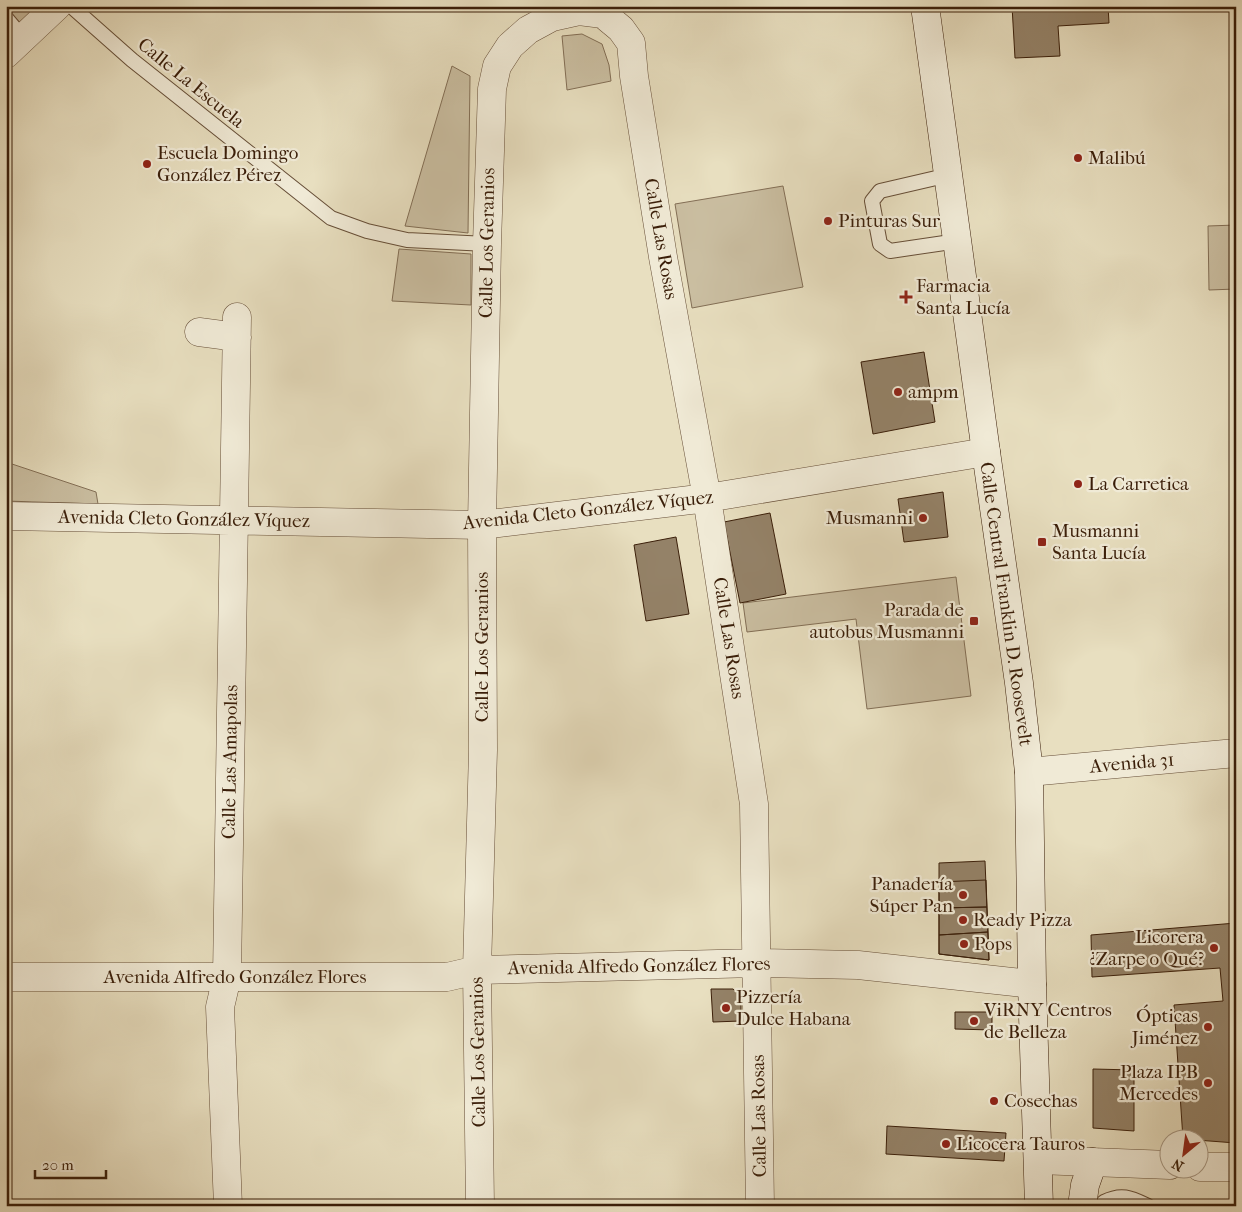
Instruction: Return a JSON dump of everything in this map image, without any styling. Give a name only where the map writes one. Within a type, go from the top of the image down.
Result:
[{"type":"street","points":[[10,43],[57,6]]},
{"type":"street","name":"Calle Central Franklin D. Roosevelt","points":[[925,6],[1019,683],[1028,772],[1039,1206]]},
{"type":"street","name":"Calle Las Rosas","points":[[492,89],[497,66],[510,46],[528,30],[552,17],[579,11],[602,14],[621,29],[631,43],[634,76],[663,257],[707,498],[754,804],[760,1206]]},
{"type":"street","name":"Calle Los Geranios","points":[[480,1206],[477,970],[483,750],[482,525],[492,89]]},
{"type":"street","name":"Calle Las Amapolas","points":[[199,332],[237,327],[227,977],[220,1007],[228,1206]]},
{"type":"street","name":"Avenida Cleto González Víquez","points":[[6,516],[482,525],[707,498],[986,452]]},
{"type":"street","name":"Avenida 31","points":[[1028,772],[1236,753]]},
{"type":"street","name":"Avenida Alfredo González Flores","points":[[6,977],[447,977],[477,970],[757,963],[858,965],[1032,984]]},
{"type":"street","points":[[1038,1160],[1160,1165]]},
{"type":"street","points":[[1082,1206],[1085,1185],[1093,1162]]},
{"type":"street","points":[[1210,1167],[1236,1167]]},
{"type":"lane","name":"Calle La Escuela","points":[[70,6],[132,60],[331,218],[367,231],[407,240],[487,244]]},
{"type":"lane","points":[[949,175],[880,191],[872,200],[880,244],[890,251],[958,241]]},
{"type":"lane","points":[[1103,1206],[1104,1202],[1125,1196],[1148,1206]]},
{"type":"shaded area","points":[[6,6],[43,6],[6,36]]},
{"type":"shaded area","points":[[582,34],[602,44],[609,65],[611,81],[567,90],[562,36]]},
{"type":"shaded area","points":[[452,66],[470,76],[468,233],[405,226]]},
{"type":"shaded area","points":[[783,186],[803,287],[692,308],[675,204]]},
{"type":"shaded area","points":[[1236,225],[1236,289],[1209,290],[1208,226]]},
{"type":"shaded area","points":[[399,249],[471,254],[471,305],[392,301]]},
{"type":"shaded area","points":[[6,462],[96,492],[98,504],[6,501]]},
{"type":"shaded area","points":[[956,577],[971,696],[867,709],[856,619],[747,632],[743,603]]},
{"type":"building","points":[[1012,6],[1108,6],[1109,23],[1058,26],[1060,56],[1015,58]]},
{"type":"building","name":"ampm","points":[[924,352],[935,422],[873,434],[861,362]]},
{"type":"building","name":"Musmanni","points":[[943,492],[948,537],[904,542],[898,499]]},
{"type":"building","points":[[770,513],[786,594],[740,603],[724,522]]},
{"type":"building","points":[[676,537],[689,614],[646,621],[634,545]]},
{"type":"building","points":[[985,861],[989,960],[939,954],[939,863]]},
{"type":"building","name":"Panadería Súper Pan","points":[[986,880],[987,907],[939,908],[939,882]]},
{"type":"building","name":"Ready Pizza","points":[[987,907],[988,932],[939,935],[939,908]]},
{"type":"building","name":"Plaza IPB Mercedes","points":[[1236,923],[1236,1143],[1210,1141],[1210,1130],[1182,1130],[1174,1005],[1223,1001],[1220,968],[1092,977],[1091,935]]},
{"type":"building","name":"Pops","points":[[988,932],[989,960],[939,954],[939,935]]},
{"type":"building","name":"Pizzería Dulce Habana","points":[[711,989],[733,989],[741,996],[741,1021],[713,1022]]},
{"type":"building","name":"ViRNY Centros de Belleza","points":[[955,1012],[992,1012],[992,1030],[955,1029]]},
{"type":"building","name":"Plaza IPB Mercedes","points":[[1093,1069],[1134,1070],[1134,1131],[1093,1128]]},
{"type":"building","name":"Licocera Tauros","points":[[887,1126],[1006,1133],[1004,1161],[886,1154]]},
{"type":"place","name":"Malibú","points":[[1078,158]]},
{"type":"place","name":"Escuela Domingo González Pérez","points":[[147,164]]},
{"type":"place","name":"Pinturas Sur","points":[[828,221]]},
{"type":"place","name":"Farmacia Santa Lucía","points":[[906,297]]},
{"type":"place","name":"ampm","points":[[898,392]]},
{"type":"place","name":"La Carretica","points":[[1078,484]]},
{"type":"place","name":"Musmanni","points":[[923,518]]},
{"type":"place","name":"Musmanni Santa Lucía","points":[[1042,542]]},
{"type":"place","name":"Parada de autobus Musmanni","points":[[974,621]]},
{"type":"place","name":"Panadería Súper Pan","points":[[963,895]]},
{"type":"place","name":"Ready Pizza","points":[[963,920]]},
{"type":"place","name":"Pops","points":[[964,944]]},
{"type":"place","name":"Licorera ¿Zarpe o Qué?","points":[[1214,948]]},
{"type":"place","name":"Pizzería Dulce Habana","points":[[726,1008]]},
{"type":"place","name":"ViRNY Centros de Belleza","points":[[974,1021]]},
{"type":"place","name":"Ópticas Jiménez","points":[[1208,1027]]},
{"type":"place","name":"Plaza IPB Mercedes","points":[[1208,1083]]},
{"type":"place","name":"Cosechas","points":[[994,1101]]},
{"type":"place","name":"Licocera Tauros","points":[[946,1144]]}]
